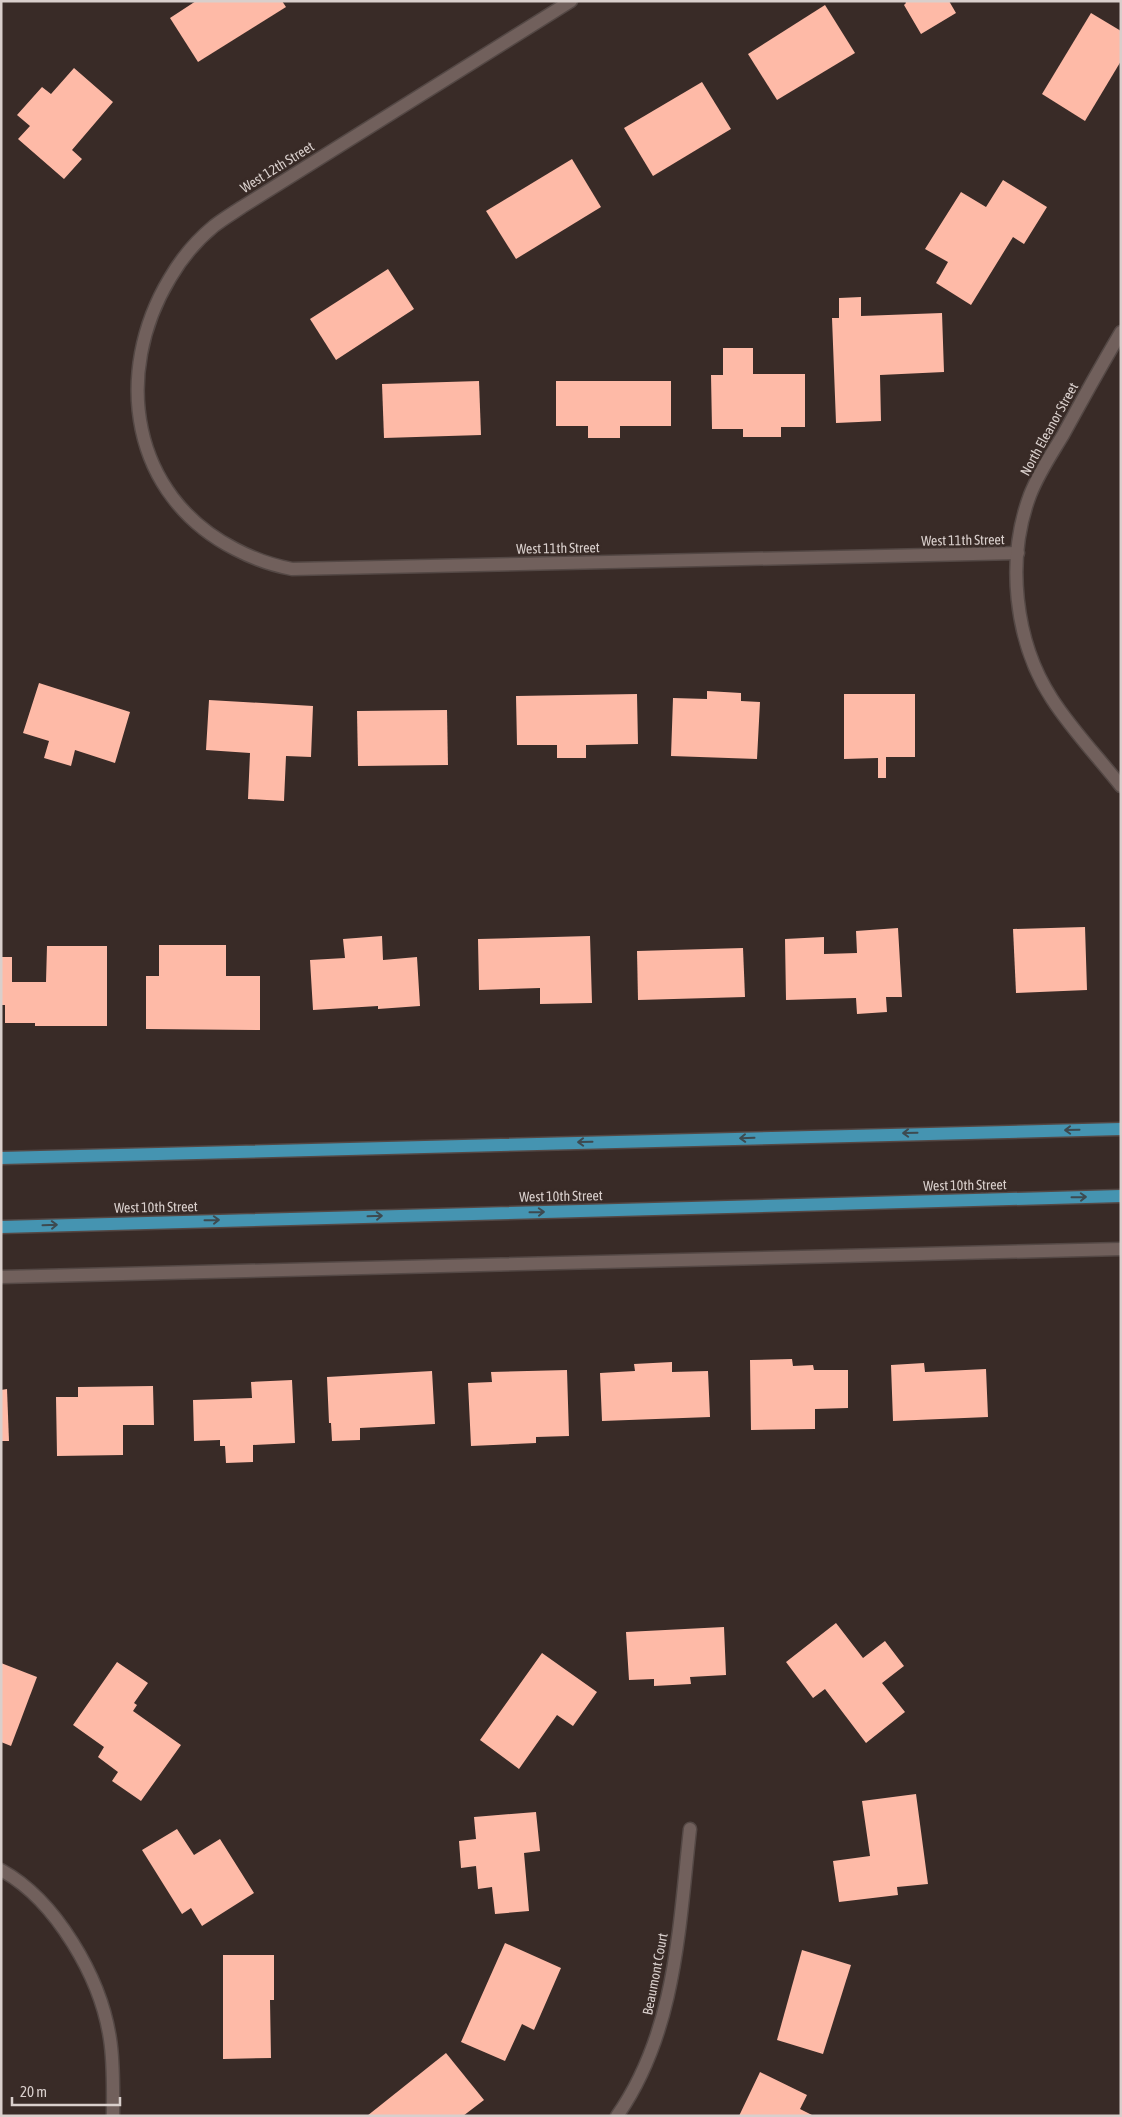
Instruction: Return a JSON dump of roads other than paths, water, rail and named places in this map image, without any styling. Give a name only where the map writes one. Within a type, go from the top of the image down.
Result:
[{"type":"main road","points":[[1,1158],[501,1143],[1121,1129]]},
{"type":"main road","name":"West 10th Street","points":[[1,1227],[1121,1196]]},
{"type":"street","name":"West 12th Street","points":[[148,454],[138,406],[140,354],[154,306],[170,276],[191,249],[215,225],[242,207],[572,1]]},
{"type":"street","name":"North Eleanor Street","points":[[1121,332],[1042,467],[1027,505],[1016,567],[1018,599],[1023,629],[1038,672],[1053,700],[1121,786]]},
{"type":"street","name":"West 11th Street","points":[[148,454],[155,471],[174,501],[212,536],[259,561],[292,569],[1018,554]]},
{"type":"street","points":[[1,1277],[1121,1249]]},
{"type":"street","name":"Beaumont Court","points":[[617,2116],[645,2064],[668,2000],[677,1951],[690,1829]]},
{"type":"street","points":[[1,1870],[44,1905],[84,1959],[97,1989],[110,2038],[114,2116]]}]
